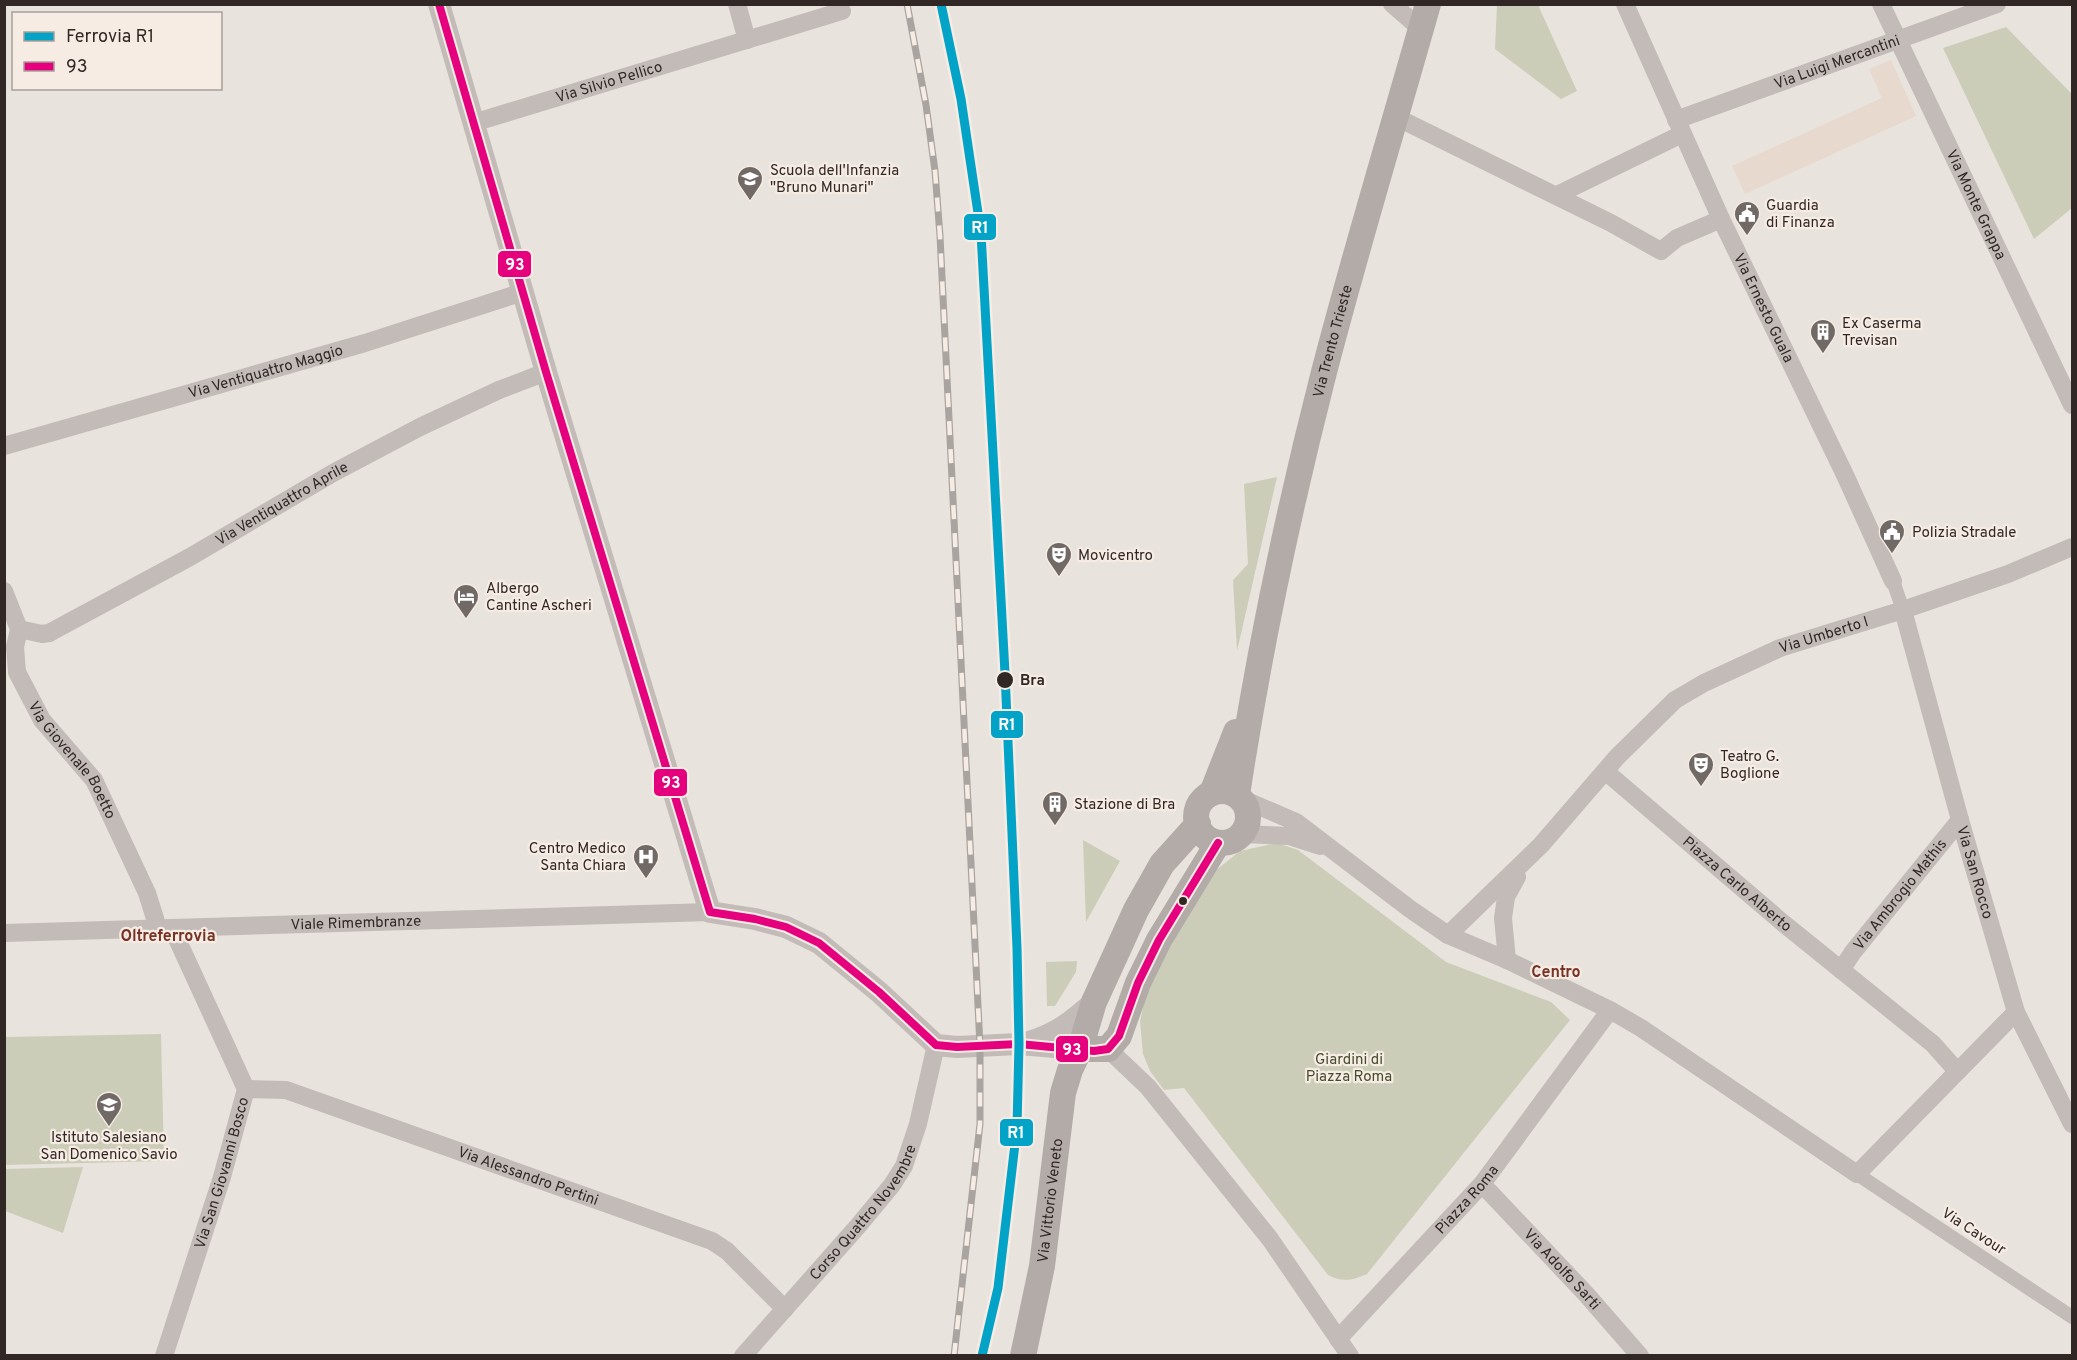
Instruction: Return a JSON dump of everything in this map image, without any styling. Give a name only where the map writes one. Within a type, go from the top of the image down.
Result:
[{"type":"main road","name":"Via Trento Trieste","points":[[1230,795],[1316,402],[1428,4]]},
{"type":"main road","points":[[1197,825],[1162,864],[1136,910],[1094,1002],[1080,1050],[1108,1049],[1119,1035],[1138,982],[1159,940],[1230,838],[1248,820],[1245,804],[1230,795],[1206,797],[1197,809],[1197,825],[1206,837],[1230,838]]},
{"type":"main road","name":"Via Vittorio Veneto","points":[[1023,1356],[1042,1266],[1063,1093],[1070,1070],[1080,1050]]},
{"type":"street","points":[[439,4],[546,372],[710,912],[755,919],[786,927],[819,943],[879,992],[936,1045],[957,1047],[1019,1044],[1080,1050]]},
{"type":"street","points":[[737,4],[747,40]]},
{"type":"street","points":[[1392,4],[1421,29]]},
{"type":"street","name":"Via Ernesto Guala","points":[[1625,4],[1721,219],[1845,475],[1893,581],[1903,610]]},
{"type":"street","name":"Via Monte Grappa","points":[[1881,4],[2073,405]]},
{"type":"street","name":"Via Luigi Mercantini","points":[[1557,195],[1679,127],[1898,39],[1997,4]]},
{"type":"street","name":"Via Silvio Pellico","points":[[473,123],[842,11]]},
{"type":"street","points":[[1396,117],[1557,195],[1660,251],[1677,238],[1721,219]]},
{"type":"street","name":"Via Ventiquattro Maggio","points":[[4,446],[354,346],[523,292]]},
{"type":"street","name":"Via Ventiquattro Aprile","points":[[20,629],[42,634],[48,633],[190,557],[333,473],[420,427],[499,390],[546,372]]},
{"type":"street","name":"Via Umberto I","points":[[1605,771],[1675,700],[1704,683],[1780,648],[1903,610],[2073,547]]},
{"type":"street","points":[[4,591],[20,629]]},
{"type":"street","name":"Via San Rocco","points":[[1903,610],[1960,820],[2016,1012],[2073,1124]]},
{"type":"street","name":"Via Giovenale Boetto","points":[[20,629],[15,647],[17,672],[42,720],[94,780],[150,903],[165,928]]},
{"type":"street","points":[[1448,935],[1552,834],[1605,771]]},
{"type":"street","name":"Piazza Carlo Alberto","points":[[1605,771],[1841,970],[1933,1044],[1957,1071]]},
{"type":"street","points":[[1230,795],[1296,822],[1410,909],[1448,935],[1507,960],[1610,1010],[1674,1049],[1857,1174],[2016,1012]]},
{"type":"street","name":"Via Ambrogio Mathis","points":[[1841,970],[1960,820]]},
{"type":"street","points":[[1230,838],[1289,836],[1330,849]]},
{"type":"street","points":[[1507,960],[1503,918],[1506,897],[1529,858]]},
{"type":"street","name":"Viale Rimembranze","points":[[4,933],[710,912]]},
{"type":"street","name":"Via San Giovanni Bosco","points":[[164,1356],[222,1177],[246,1089],[165,928]]},
{"type":"street","points":[[1019,1044],[1044,1037],[1065,1027],[1094,1002]]},
{"type":"street","name":"Piazza Roma","points":[[1338,1339],[1482,1184],[1610,1010]]},
{"type":"street","name":"Corso Quattro Novembre","points":[[743,1356],[858,1226],[892,1185],[904,1166],[918,1124],[936,1045]]},
{"type":"street","points":[[1108,1049],[1148,1087],[1270,1239],[1350,1356]]},
{"type":"street","name":"Via Alessandro Pertini","points":[[246,1089],[286,1090],[712,1241],[727,1251],[785,1309]]},
{"type":"street","name":"Via Cavour","points":[[1857,1174],[2073,1317]]},
{"type":"street","name":"Via Adolfo Sarti","points":[[1482,1184],[1586,1294],[1640,1356]]},
{"type":"green space","points":[[1497,5],[1538,5],[1577,91],[1561,99],[1495,49]]},
{"type":"green space","points":[[2006,27],[2072,94],[2072,208],[2034,239],[1943,48]]},
{"type":"green space","points":[[1277,477],[1237,651],[1233,580],[1248,564],[1244,484]]},
{"type":"green space","points":[[1083,840],[1120,861],[1086,922]]},
{"type":"green space","name":"Giardini di Piazza Roma","points":[[1277,843],[1298,850],[1446,962],[1551,1002],[1570,1020],[1367,1274],[1352,1279],[1343,1280],[1328,1275],[1184,1088],[1164,1090],[1150,1071],[1143,1054],[1140,1021],[1145,999],[1164,956],[1205,879],[1240,851]]},
{"type":"green space","points":[[1077,961],[1076,972],[1055,1006],[1047,1006],[1046,962]]},
{"type":"green space","points":[[161,1034],[164,1161],[5,1165],[5,1037]]},
{"type":"green space","points":[[83,1167],[63,1233],[5,1211],[5,1169]]},
{"type":"shaded area","points":[[1891,60],[1916,116],[1745,194],[1732,166],[1882,98],[1869,69]]},
{"type":"railway","points":[[907,4],[926,105],[935,171],[940,236],[980,1046],[980,1124],[954,1356]]},
{"type":"rail line","name":"R1","points":[[941,4],[961,99],[981,233],[1005,673],[1017,948],[1019,1044],[1017,1127],[998,1288],[982,1356]]},
{"type":"transit line","name":"93","points":[[439,4],[546,372],[710,912],[755,919],[786,927],[819,943],[879,992],[936,1045],[957,1047],[1019,1044],[1094,1051],[1108,1049],[1119,1036],[1138,983],[1159,940],[1218,843]]},
{"type":"place","name":"Scuola dell'Infanzia \"Bruno Munari\"","points":[[750,202]]},
{"type":"place","name":"Guardia di Finanza","points":[[1747,237]]},
{"type":"place","name":"Ex Caserma Trevisan","points":[[1823,355]]},
{"type":"place","name":"Polizia Stradale","points":[[1892,555]]},
{"type":"place","name":"Movicentro","points":[[1059,578]]},
{"type":"place","name":"Albergo Cantine Ascheri","points":[[466,620]]},
{"type":"place","name":"Bra","points":[[1005,680]]},
{"type":"place","name":"Teatro G. Boglione","points":[[1701,788]]},
{"type":"place","name":"Stazione di Bra","points":[[1055,827]]},
{"type":"place","name":"Centro Medico Santa Chiara","points":[[646,880]]},
{"type":"place","name":"Istituto Salesiano San Domenico Savio","points":[[109,1128]]},
{"type":"district","name":"Oltreferrovia","points":[[168,935]]},
{"type":"district","name":"Centro","points":[[1556,971]]}]
